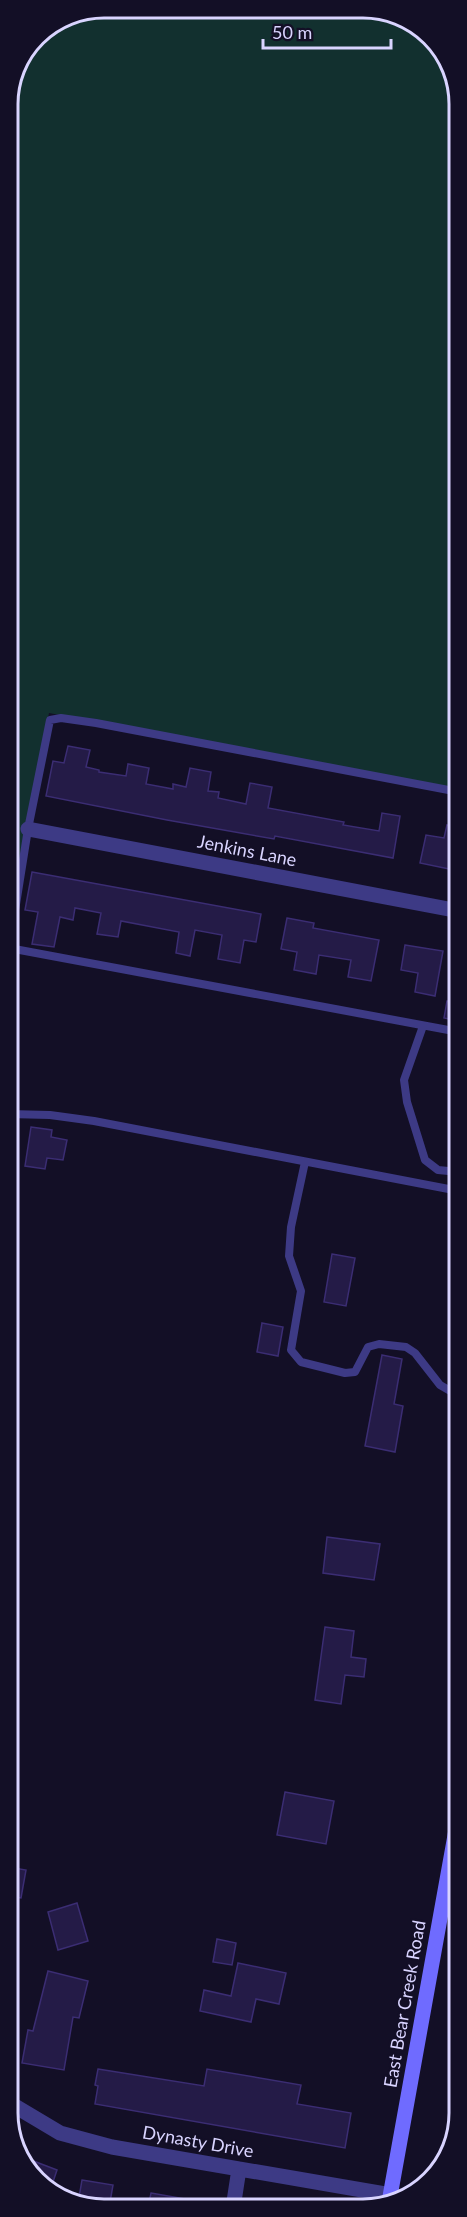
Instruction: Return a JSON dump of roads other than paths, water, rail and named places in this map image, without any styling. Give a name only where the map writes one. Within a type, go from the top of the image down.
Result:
[{"type":"main road","name":"East Bear Creek Road","points":[[391,2194],[449,1869]]},
{"type":"street","name":"Jenkins Lane","points":[[28,829],[449,909]]},
{"type":"street","name":"Dynasty Drive","points":[[18,2108],[60,2133],[112,2147],[382,2197]]},
{"type":"street","points":[[234,2199],[239,2169]]},
{"type":"lane","points":[[18,892],[50,720],[61,718],[449,790]]},
{"type":"lane","points":[[18,950],[449,1030]]},
{"type":"lane","points":[[423,1026],[404,1080],[407,1102],[425,1160],[438,1170],[449,1171]]},
{"type":"lane","points":[[18,1114],[50,1115],[94,1121],[449,1189]]},
{"type":"lane","points":[[305,1162],[291,1227],[289,1256],[301,1291],[291,1350],[301,1362],[345,1373],[355,1372],[368,1347],[379,1344],[406,1347],[415,1353],[440,1385],[449,1390]]}]
